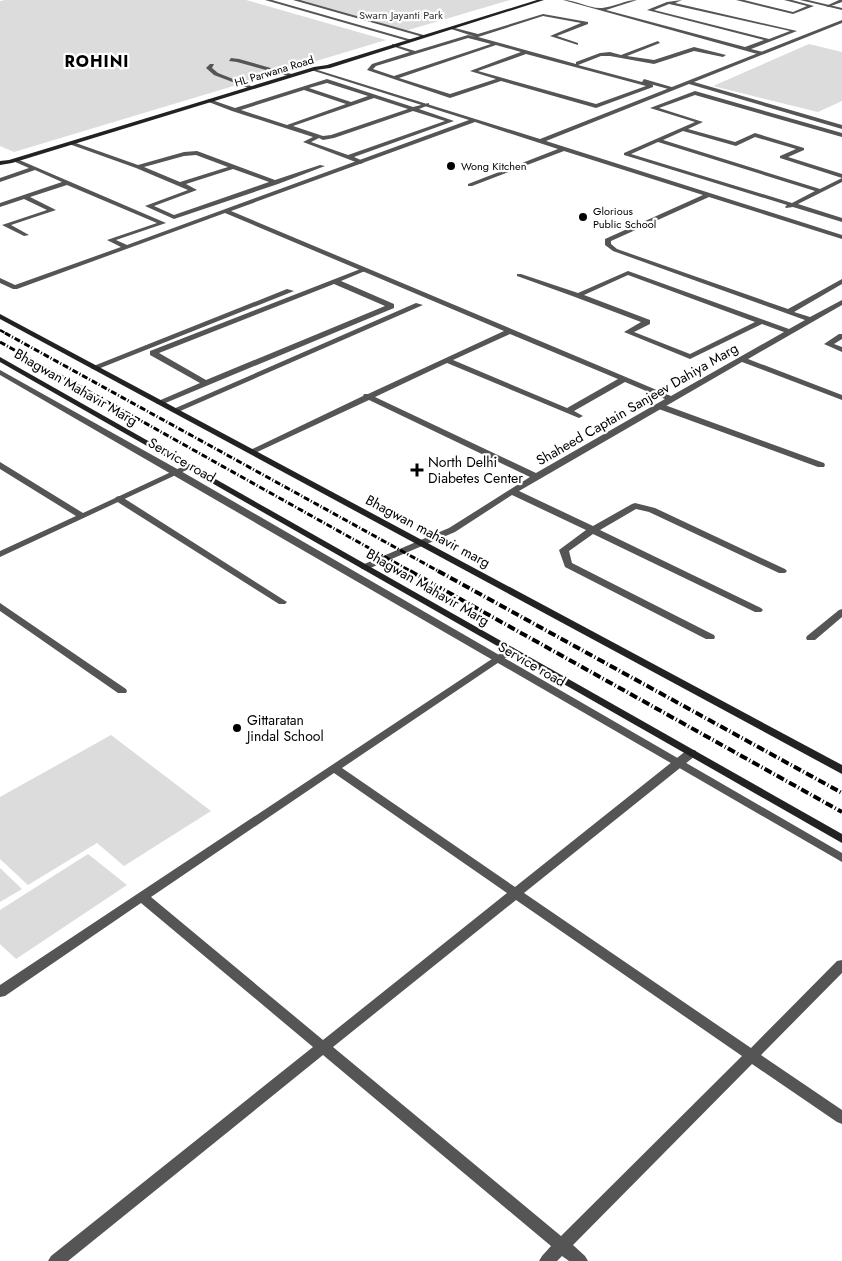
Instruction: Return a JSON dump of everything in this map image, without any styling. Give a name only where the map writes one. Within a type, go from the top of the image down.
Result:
[{"type":"main road","points":[[315,69],[320,64],[525,0]]},
{"type":"main road","name":"HL Parwana Road","points":[[0,163],[13,161],[315,69],[328,67],[542,0]]},
{"type":"main road","name":"HL Parwana Road","points":[[0,169],[13,161]]},
{"type":"main road","name":"Bhagwan mahavir marg","points":[[0,316],[842,770]]},
{"type":"main road","name":"Bhagwan Mahavir Marg","points":[[0,359],[842,839]]},
{"type":"street","points":[[267,0],[410,40]]},
{"type":"street","points":[[295,0],[425,36]]},
{"type":"street","points":[[565,0],[761,53]]},
{"type":"street","points":[[572,2],[578,0]]},
{"type":"street","points":[[600,10],[634,0]]},
{"type":"street","points":[[680,0],[649,10],[768,40]]},
{"type":"street","points":[[738,0],[793,12],[812,6],[786,0]]},
{"type":"street","points":[[802,0],[842,9]]},
{"type":"street","points":[[828,6],[842,1]]},
{"type":"street","points":[[669,3],[795,31],[745,48]]},
{"type":"street","points":[[478,36],[547,14],[586,23],[552,36],[576,44]]},
{"type":"street","points":[[541,141],[842,21]]},
{"type":"street","points":[[453,28],[672,88]]},
{"type":"street","points":[[501,79],[453,96],[447,96],[370,70],[371,67],[468,36],[651,86],[596,106],[473,71],[526,52]]},
{"type":"street","points":[[622,56],[658,42]]},
{"type":"street","points":[[393,78],[496,44]]},
{"type":"street","points":[[394,45],[416,52]]},
{"type":"street","points":[[578,63],[604,54],[654,62],[694,49],[723,55]]},
{"type":"street","points":[[231,60],[238,60],[292,76]]},
{"type":"street","points":[[212,65],[209,68],[216,74],[253,88]]},
{"type":"street","points":[[315,69],[842,237]]},
{"type":"street","points":[[234,110],[328,82],[451,121],[348,157]]},
{"type":"street","points":[[688,82],[842,127]]},
{"type":"street","points":[[303,88],[351,104]]},
{"type":"street","points":[[842,135],[695,93],[653,108],[700,122],[626,154],[842,220]]},
{"type":"street","points":[[286,127],[374,96]]},
{"type":"street","points":[[209,101],[318,137],[332,137],[447,96]]},
{"type":"street","points":[[794,122],[807,116]]},
{"type":"street","points":[[0,280],[15,288],[476,120]]},
{"type":"street","points":[[684,130],[736,144],[754,135],[802,149],[782,158],[842,178]]},
{"type":"street","points":[[318,137],[306,142],[361,162]]},
{"type":"street","points":[[660,140],[821,190]]},
{"type":"street","points":[[72,143],[194,190],[148,206],[174,218],[322,166]]},
{"type":"street","points":[[470,185],[565,148]]},
{"type":"street","points":[[138,167],[191,152],[202,154],[289,188]]},
{"type":"street","points":[[13,161],[163,223],[110,240],[127,247]]},
{"type":"street","points":[[180,184],[233,167]]},
{"type":"street","points":[[0,180],[33,169]]},
{"type":"street","points":[[773,214],[842,178]]},
{"type":"street","points":[[0,205],[66,183]]},
{"type":"street","points":[[710,194],[607,240],[608,245],[615,250],[811,320]]},
{"type":"street","points":[[3,224],[53,210],[24,197]]},
{"type":"street","points":[[702,197],[842,244]]},
{"type":"street","points":[[225,211],[672,399]]},
{"type":"street","points":[[3,224],[26,234]]},
{"type":"street","points":[[206,383],[153,353],[363,270]]},
{"type":"street","points":[[95,367],[341,271]]},
{"type":"street","points":[[578,295],[628,273],[790,332]]},
{"type":"street","points":[[519,274],[647,322],[628,332],[690,357],[761,322]]},
{"type":"street","points":[[160,402],[391,306],[334,281]]},
{"type":"street","points":[[788,312],[842,281]]},
{"type":"street","name":"Shaheed Captain Sanjeev Dahiya Marg","points":[[365,567],[452,530],[512,491],[842,302]]},
{"type":"street","points":[[175,410],[419,305]]},
{"type":"street","points":[[252,451],[444,360],[510,331]]},
{"type":"street","points":[[842,336],[828,344],[842,350]]},
{"type":"street","points":[[742,359],[842,398]]},
{"type":"street","points":[[444,360],[579,416]]},
{"type":"street","name":"Service road","points":[[0,372],[842,858]]},
{"type":"street","points":[[568,411],[624,379]]},
{"type":"street","points":[[367,396],[537,477]]},
{"type":"street","points":[[659,406],[821,465]]},
{"type":"street","points":[[0,465],[82,516]]},
{"type":"street","points":[[0,554],[188,467]]},
{"type":"street","points":[[512,491],[758,610]]},
{"type":"street","points":[[119,499],[282,602]]},
{"type":"street","points":[[710,637],[568,566],[564,550],[593,530],[635,506],[652,510],[782,571]]},
{"type":"street","points":[[0,606],[122,691]]},
{"type":"street","points":[[811,638],[842,612]]},
{"type":"street","points":[[0,992],[510,650]]},
{"type":"street","points":[[56,1261],[691,753]]},
{"type":"street","points":[[334,768],[842,1118]]},
{"type":"street","points":[[142,896],[580,1261]]},
{"type":"street","points":[[547,1261],[842,965]]},
{"type":"green space","points":[[246,0],[386,40],[14,152],[0,146],[0,1]]},
{"type":"green space","name":"Swarn Jayanti Park","points":[[294,0],[510,0],[405,31]]},
{"type":"green space","points":[[809,44],[842,52],[842,101],[818,112],[713,86]]},
{"type":"green space","points":[[111,735],[211,811],[124,866],[97,843],[28,885],[0,859],[0,797]]},
{"type":"green space","points":[[88,854],[127,885],[16,959],[0,944],[0,910]]},
{"type":"green space","points":[[0,868],[22,889],[0,902]]},
{"type":"railway","points":[[0,330],[7,334]]},
{"type":"railway","points":[[5,333],[440,572]]},
{"type":"railway","points":[[0,342],[412,572]]},
{"type":"railway","points":[[410,571],[842,812]]},
{"type":"railway","points":[[438,571],[842,793]]},
{"type":"place","name":"Wong Kitchen","points":[[451,166]]},
{"type":"place","name":"Glorious Public School","points":[[583,217]]},
{"type":"place","name":"North Delhi Diabetes Center","points":[[417,470]]},
{"type":"place","name":"Gittaratan Jindal School","points":[[237,728]]},
{"type":"district","name":"ROHINI","points":[[97,61]]}]
